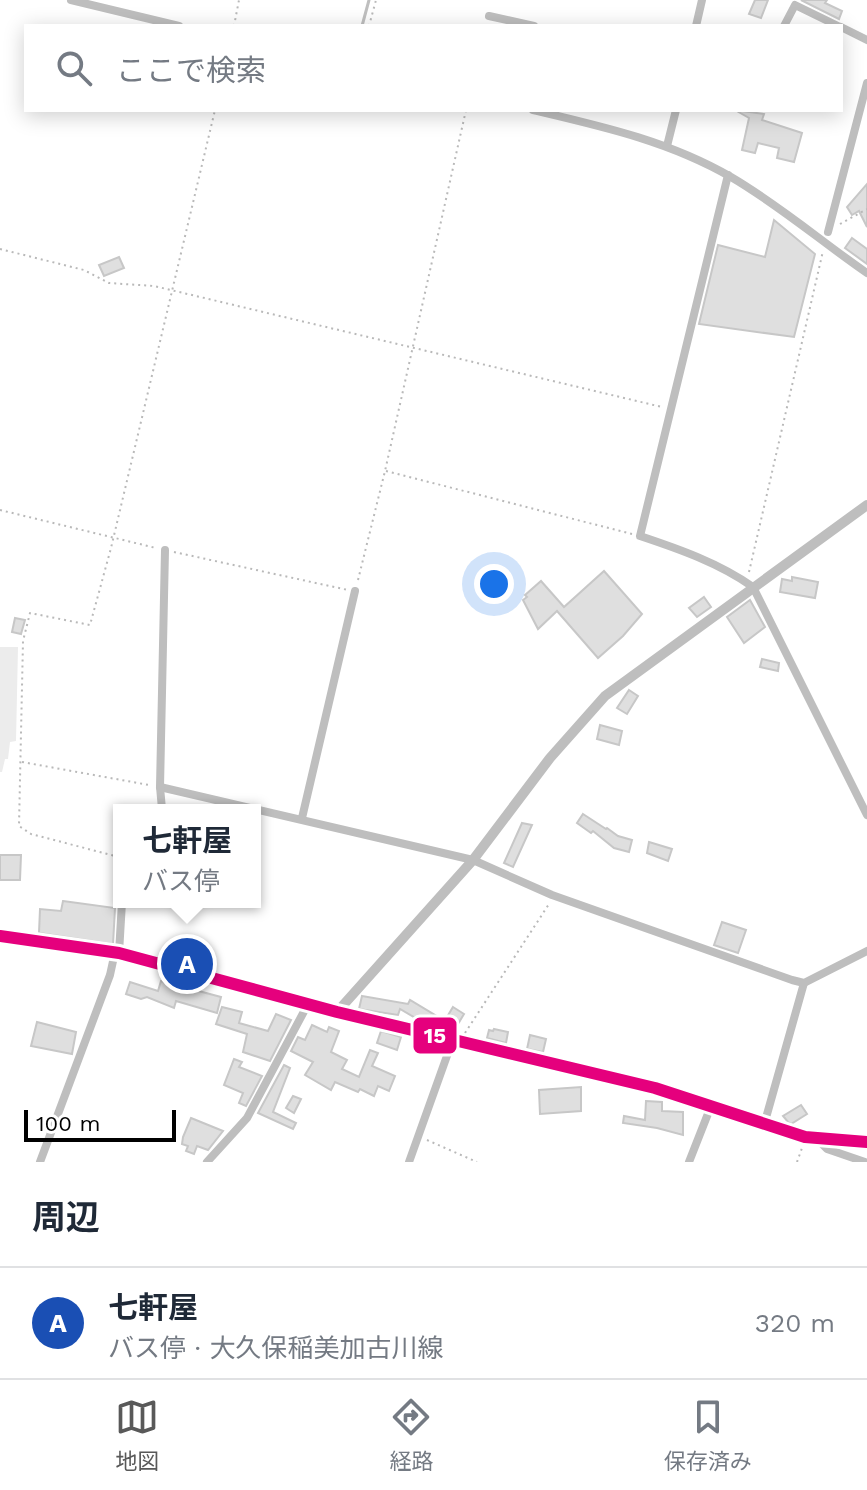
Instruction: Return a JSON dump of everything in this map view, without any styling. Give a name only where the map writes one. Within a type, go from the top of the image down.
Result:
[{"type":"main road","points":[[0,936],[117,952],[337,1012],[655,1088],[811,1138],[867,1142]]},
{"type":"street","points":[[71,0],[171,24]]},
{"type":"street","points":[[696,24],[702,0]]},
{"type":"street","points":[[785,24],[795,5],[834,24]]},
{"type":"street","points":[[489,16],[525,24]]},
{"type":"street","points":[[843,28],[867,40]]},
{"type":"street","points":[[828,232],[867,83]]},
{"type":"street","points":[[541,112],[625,132],[667,146],[728,175],[867,273]]},
{"type":"street","points":[[667,146],[676,112]]},
{"type":"street","points":[[728,175],[640,536],[682,550],[750,585],[867,815]]},
{"type":"street","points":[[337,1012],[473,860],[550,758],[605,696],[750,585],[867,505]]},
{"type":"street","points":[[162,804],[165,550]]},
{"type":"street","points":[[302,818],[355,591]]},
{"type":"street","points":[[160,787],[238,804]]},
{"type":"street","points":[[261,809],[473,860],[552,895],[804,983],[867,951]]},
{"type":"street","points":[[40,1162],[110,975],[117,952],[121,908]]},
{"type":"street","points":[[764,1125],[804,983]]},
{"type":"street","points":[[207,1162],[247,1118],[308,1004]]},
{"type":"street","points":[[409,1162],[457,1041]]},
{"type":"street","points":[[689,1162],[711,1106]]},
{"type":"street","points":[[811,1138],[827,1149],[865,1162]]},
{"type":"path","points":[[234,24],[239,0]]},
{"type":"path","points":[[370,24],[376,0]]},
{"type":"path","points":[[113,855],[22,830],[19,826],[23,641],[30,613],[90,625],[215,112]]},
{"type":"path","points":[[0,510],[355,591],[466,112]]},
{"type":"path","points":[[828,232],[867,209]]},
{"type":"path","points":[[750,585],[825,244]]},
{"type":"path","points":[[0,249],[84,270],[109,283],[154,286],[671,410]]},
{"type":"path","points":[[385,471],[640,536]]},
{"type":"path","points":[[21,762],[160,787]]},
{"type":"path","points":[[457,1041],[549,905],[552,895]]},
{"type":"path","points":[[418,1136],[477,1162]]},
{"type":"path","points":[[797,1162],[811,1138]]},
{"type":"shaded area","points":[[0,647],[18,647],[16,741],[10,742],[8,759],[5,759],[2,772],[0,772]]},
{"type":"building","points":[[755,0],[768,0],[761,18],[749,14]]},
{"type":"building","points":[[801,0],[827,0],[825,3],[842,11],[839,19]]},
{"type":"building","points":[[738,112],[764,114],[762,120],[802,133],[794,162],[777,158],[779,148],[758,143],[755,153],[742,150],[749,118]]},
{"type":"building","points":[[867,184],[867,227],[859,211],[852,215],[847,207]]},
{"type":"building","points":[[774,220],[815,254],[794,337],[699,324],[718,245],[765,257]]},
{"type":"building","points":[[852,238],[867,249],[867,264],[845,248]]},
{"type":"building","points":[[119,257],[124,268],[104,276],[99,265]]},
{"type":"building","points":[[604,571],[642,614],[598,658],[557,611],[538,629],[523,600],[527,597],[525,595],[541,581],[564,607]]},
{"type":"building","points":[[792,577],[818,582],[815,598],[780,592],[782,579],[792,581]]},
{"type":"building","points":[[704,597],[711,607],[697,617],[689,608]]},
{"type":"building","points":[[750,600],[765,627],[744,643],[727,617]]},
{"type":"building","points":[[15,618],[25,620],[21,634],[12,632]]},
{"type":"building","points":[[762,659],[779,663],[778,671],[760,667]]},
{"type":"building","points":[[629,690],[638,696],[627,714],[617,708]]},
{"type":"building","points":[[600,725],[622,731],[619,745],[597,739]]},
{"type":"building","points":[[583,814],[618,836],[632,840],[629,852],[614,848],[577,823]]},
{"type":"building","points":[[522,823],[532,825],[513,867],[504,863]]},
{"type":"building","points":[[649,842],[672,849],[668,861],[647,853]]},
{"type":"building","points":[[0,855],[21,855],[20,880],[0,880]]},
{"type":"building","points":[[63,901],[115,908],[113,944],[39,933],[40,909],[61,911]]},
{"type":"building","points":[[722,922],[746,930],[738,953],[714,945]]},
{"type":"building","points":[[161,981],[221,997],[217,1013],[176,1001],[174,1008],[147,997],[141,999],[126,994],[130,982],[158,991]]},
{"type":"building","points":[[362,996],[408,1004],[410,1000],[450,1024],[447,1029],[426,1020],[424,1023],[400,1009],[398,1015],[359,1009]]},
{"type":"building","points":[[222,1007],[242,1012],[239,1023],[268,1031],[276,1014],[291,1020],[270,1061],[243,1052],[247,1034],[216,1024]]},
{"type":"building","points":[[453,1007],[464,1014],[458,1024],[447,1017]]},
{"type":"building","points":[[37,1022],[76,1032],[72,1054],[31,1046]]},
{"type":"building","points":[[312,1025],[327,1032],[329,1027],[339,1031],[331,1052],[347,1060],[342,1069],[359,1077],[370,1050],[378,1053],[372,1066],[395,1076],[389,1091],[378,1086],[374,1096],[335,1082],[331,1090],[305,1075],[313,1062],[291,1051],[298,1037],[305,1040]]},
{"type":"building","points":[[489,1030],[508,1032],[506,1043],[487,1038]]},
{"type":"building","points":[[381,1031],[401,1037],[397,1050],[377,1043]]},
{"type":"building","points":[[530,1035],[546,1039],[543,1052],[527,1049]]},
{"type":"building","points":[[234,1059],[242,1062],[239,1067],[262,1076],[246,1106],[239,1103],[243,1093],[224,1085]]},
{"type":"building","points":[[284,1065],[290,1068],[273,1112],[296,1123],[293,1129],[258,1113]]},
{"type":"building","points":[[581,1087],[581,1111],[540,1114],[539,1090]]},
{"type":"building","points":[[293,1096],[301,1099],[294,1113],[286,1108]]},
{"type":"building","points":[[646,1101],[662,1102],[662,1111],[683,1112],[683,1135],[623,1123],[624,1116],[645,1120]]},
{"type":"building","points":[[801,1105],[807,1114],[791,1124],[783,1116]]},
{"type":"building","points":[[191,1118],[223,1131],[208,1150],[197,1146],[194,1154],[186,1151],[188,1146],[182,1144]]},
{"type":"waterway","points":[[363,24],[369,0]]},
{"type":"transit line","name":"15","points":[[0,936],[119,953],[337,1012],[655,1088],[805,1137],[867,1142]]},
{"type":"place","name":"七軒屋","points":[[187,964]]}]
